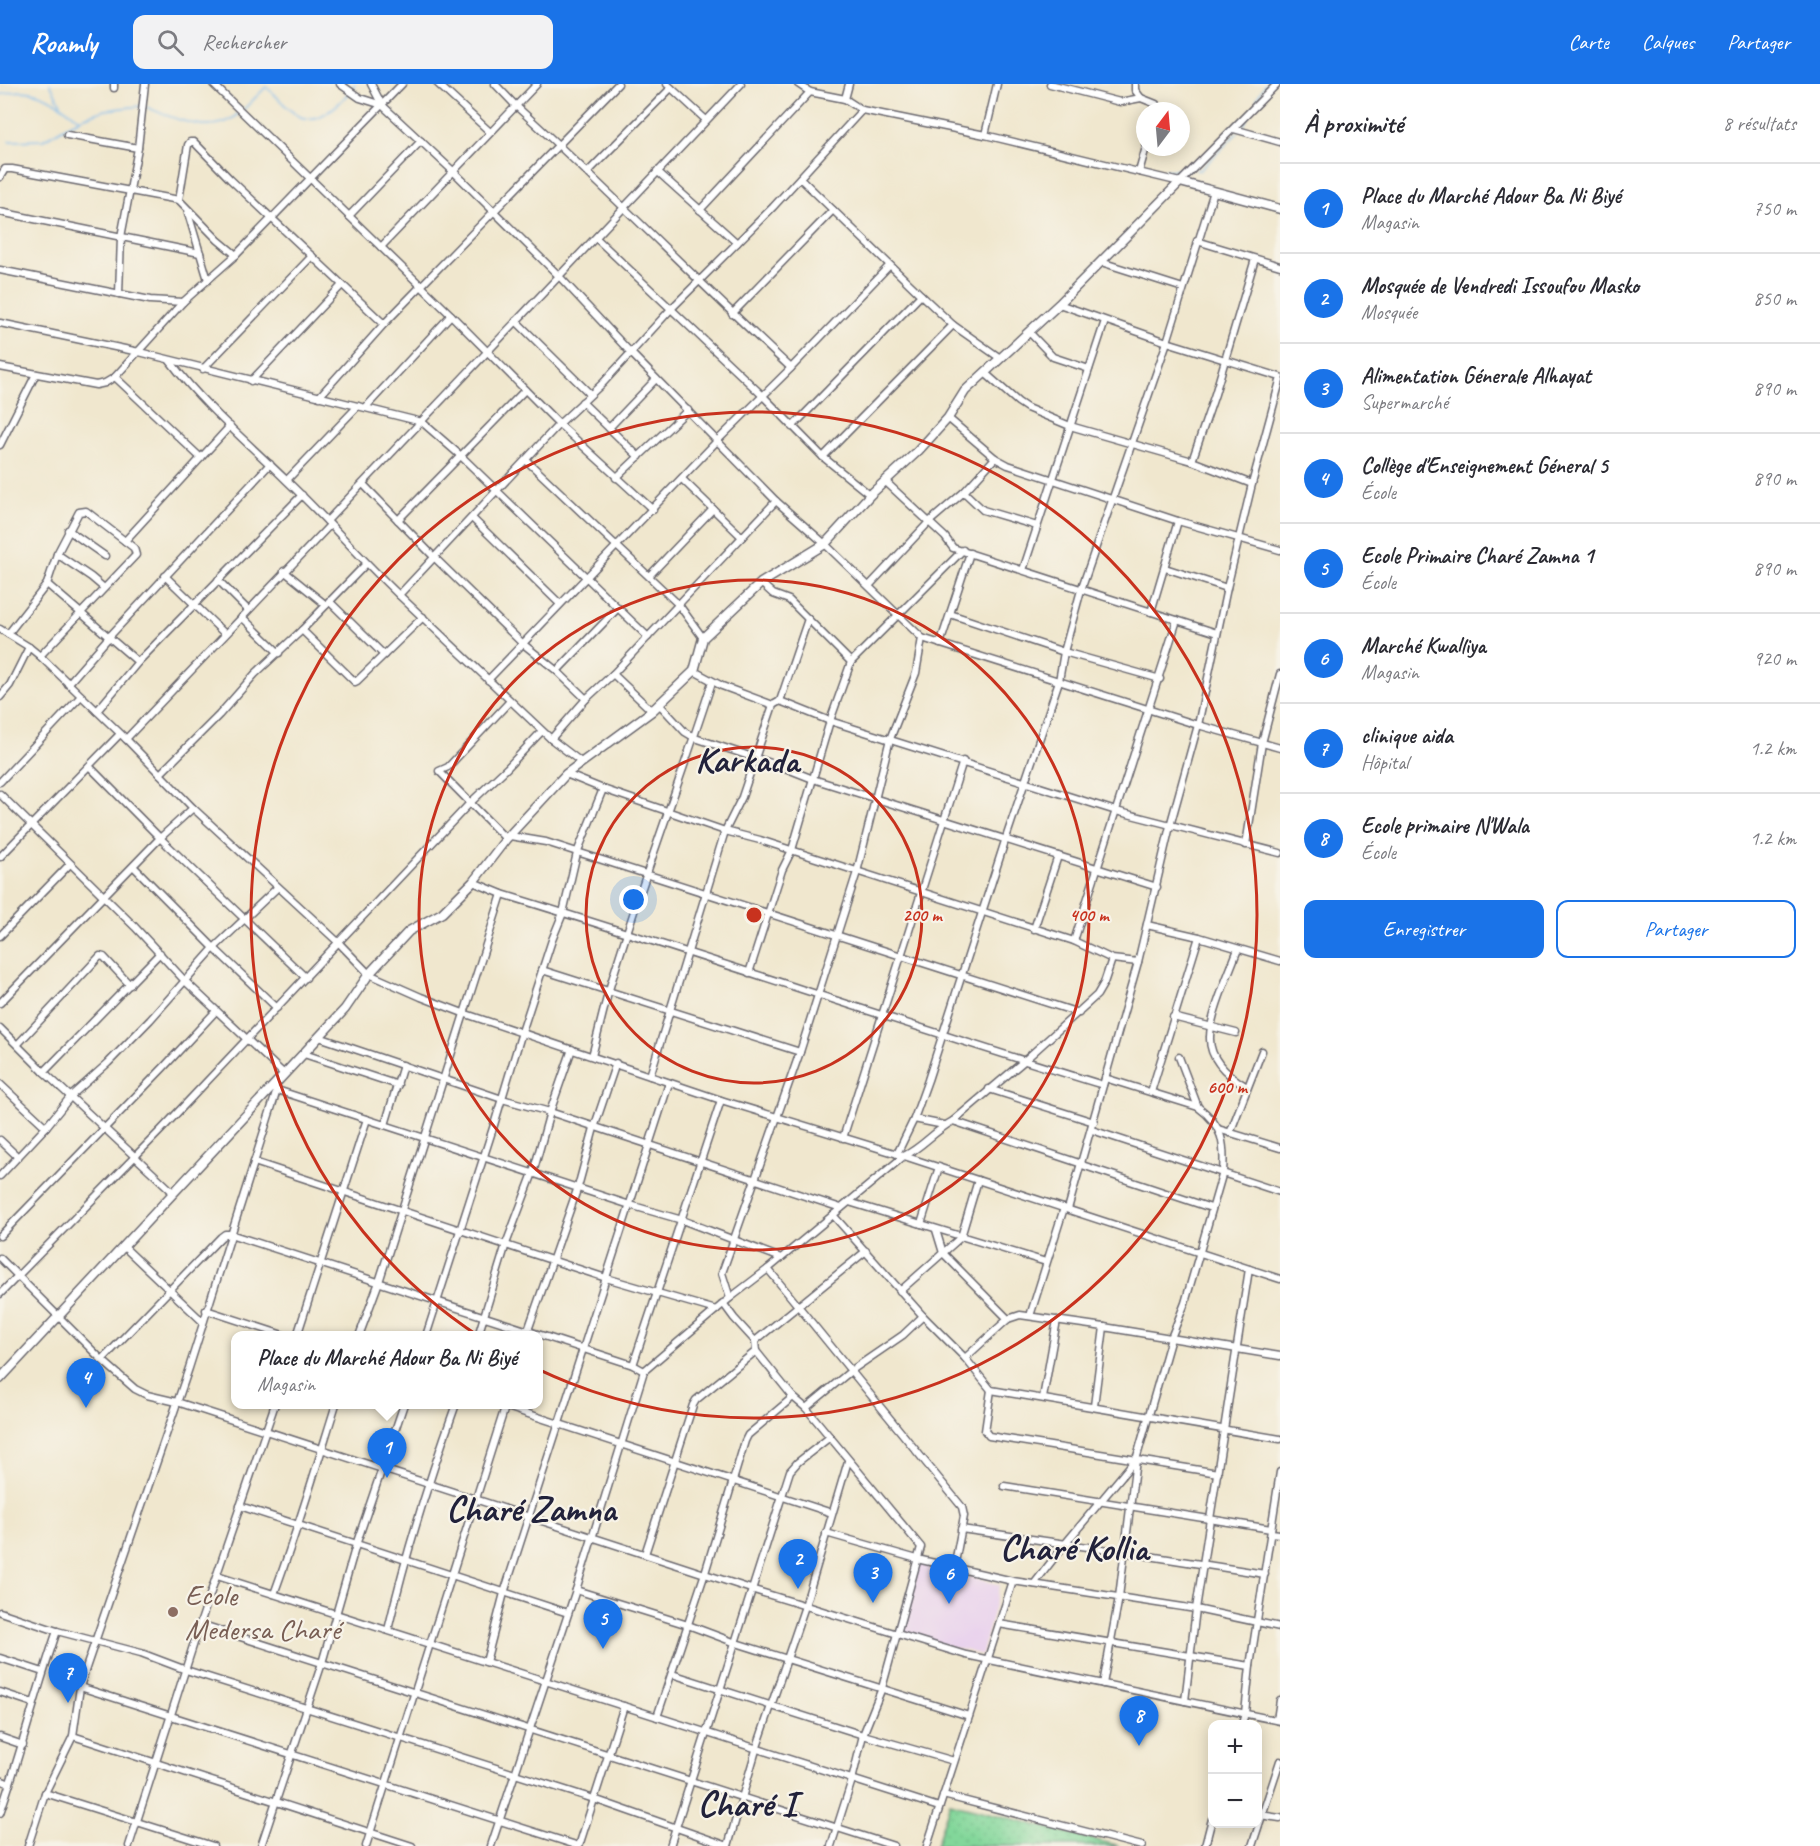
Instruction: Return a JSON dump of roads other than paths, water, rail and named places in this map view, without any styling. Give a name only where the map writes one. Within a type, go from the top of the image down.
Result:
[{"type":"street","points":[[119,294],[121,237],[138,148],[145,84]]},
{"type":"street","points":[[213,84],[452,315],[559,424],[653,510]]},
{"type":"street","points":[[340,84],[360,98],[382,105]]},
{"type":"street","points":[[371,84],[382,105],[454,172],[558,275],[656,379],[777,501],[922,638],[1198,725],[1280,748]]},
{"type":"street","points":[[0,367],[96,385],[115,377],[183,302],[236,255],[402,84]]},
{"type":"street","points":[[438,84],[490,132]]},
{"type":"street","points":[[495,84],[700,280],[732,314],[791,368]]},
{"type":"street","points":[[381,247],[537,84]]},
{"type":"street","points":[[319,397],[384,324],[618,84]]},
{"type":"street","points":[[126,739],[558,275],[596,238],[741,84]]},
{"type":"street","points":[[798,84],[810,92],[845,99],[862,110],[985,135],[1180,182],[1280,209]]},
{"type":"street","points":[[845,99],[849,84]]},
{"type":"street","points":[[985,135],[997,84]]},
{"type":"street","points":[[1050,84],[1120,102],[1141,98]]},
{"type":"street","points":[[1135,84],[1135,90],[1141,98],[1151,102]]},
{"type":"street","points":[[0,1379],[123,1246],[274,1089],[284,1074],[345,1009],[369,974],[409,931],[442,913],[473,882],[508,838],[566,774],[651,711],[694,671],[703,638],[761,583],[825,544],[870,495],[886,482],[948,418],[965,391],[1059,304],[1277,84]]},
{"type":"street","points":[[587,173],[669,86],[706,120]]},
{"type":"street","points":[[700,210],[810,92]]},
{"type":"street","points":[[399,595],[527,461],[559,424],[603,383],[671,309],[800,178],[862,110]]},
{"type":"street","points":[[1234,129],[1280,142]]},
{"type":"street","points":[[67,135],[138,148]]},
{"type":"street","points":[[349,216],[421,141]]},
{"type":"street","points":[[179,200],[188,145],[194,142],[384,324]]},
{"type":"street","points":[[1139,172],[1143,156]]},
{"type":"street","points":[[0,177],[5,169],[12,169],[179,200],[236,255]]},
{"type":"street","points":[[657,171],[737,243]]},
{"type":"street","points":[[800,178],[953,325],[1000,358]]},
{"type":"street","points":[[901,1155],[1059,681],[1064,652],[1082,591],[1167,342],[1214,191]]},
{"type":"street","points":[[187,210],[208,280]]},
{"type":"street","points":[[732,314],[833,210]]},
{"type":"street","points":[[0,212],[200,253]]},
{"type":"street","points":[[596,238],[763,396],[792,428],[870,495]]},
{"type":"street","points":[[1197,241],[1280,266]]},
{"type":"street","points":[[203,369],[312,256]]},
{"type":"street","points":[[1192,461],[1255,259]]},
{"type":"street","points":[[1101,262],[1183,288]]},
{"type":"street","points":[[488,680],[889,266]]},
{"type":"street","points":[[0,270],[150,300],[183,302]]},
{"type":"street","points":[[251,381],[342,285]]},
{"type":"street","points":[[792,428],[921,295]]},
{"type":"street","points":[[1030,1316],[1046,1262],[1082,1164],[1138,962],[1170,826],[1198,725],[1252,484],[1280,379],[1225,358],[1167,342],[1059,304]]},
{"type":"street","points":[[366,407],[452,315]]},
{"type":"street","points":[[516,321],[590,394]]},
{"type":"street","points":[[1023,570],[1105,321]]},
{"type":"street","points":[[0,323],[139,352],[423,422],[498,491],[648,637]]},
{"type":"street","points":[[823,457],[953,325]]},
{"type":"street","points":[[1029,332],[1051,355],[1089,369]]},
{"type":"street","points":[[170,361],[195,392],[302,495],[366,564],[551,739],[581,762]]},
{"type":"street","points":[[985,373],[1022,405],[1071,426],[1192,461],[1252,484]]},
{"type":"street","points":[[0,445],[36,374]]},
{"type":"street","points":[[115,377],[201,458]]},
{"type":"street","points":[[609,428],[656,379]]},
{"type":"street","points":[[398,520],[525,390]]},
{"type":"street","points":[[582,402],[639,457]]},
{"type":"street","points":[[287,480],[358,406]]},
{"type":"street","points":[[616,478],[688,410]]},
{"type":"street","points":[[948,418],[995,458],[1008,465],[1280,550]]},
{"type":"street","points":[[125,541],[230,426]]},
{"type":"street","points":[[869,586],[929,522],[964,492],[995,458]]},
{"type":"street","points":[[527,461],[679,605],[703,638]]},
{"type":"street","points":[[68,684],[270,464]]},
{"type":"street","points":[[682,479],[742,537]]},
{"type":"street","points":[[886,482],[945,537],[953,548],[1217,633]]},
{"type":"street","points":[[363,484],[522,643],[558,671],[586,699]]},
{"type":"street","points":[[964,492],[983,510],[1037,526]]},
{"type":"street","points":[[97,711],[138,662],[302,495]]},
{"type":"street","points":[[551,739],[586,699],[613,674],[777,501]]},
{"type":"street","points":[[650,576],[713,509]]},
{"type":"street","points":[[8,634],[47,584],[68,530],[80,512],[84,510],[134,548],[136,555],[40,656]]},
{"type":"street","points":[[472,519],[560,604]]},
{"type":"street","points":[[1151,612],[1178,520]]},
{"type":"street","points":[[68,530],[105,556]]},
{"type":"street","points":[[940,644],[967,551]]},
{"type":"street","points":[[749,973],[782,870],[792,850],[830,721],[851,662],[897,615],[967,551]]},
{"type":"street","points":[[57,554],[104,588]]},
{"type":"street","points":[[160,774],[219,715],[255,674],[279,653],[366,564]]},
{"type":"street","points":[[1164,568],[1227,588]]},
{"type":"street","points":[[284,571],[328,603],[384,655]]},
{"type":"street","points":[[165,576],[225,634]]},
{"type":"street","points":[[218,580],[248,610]]},
{"type":"street","points":[[761,583],[773,594],[789,600],[851,662]]},
{"type":"street","points":[[47,584],[138,662]]},
{"type":"street","points":[[558,671],[618,608]]},
{"type":"street","points":[[950,614],[1064,652],[1160,679]]},
{"type":"street","points":[[242,616],[279,653]]},
{"type":"street","points":[[302,630],[355,682],[423,617]]},
{"type":"street","points":[[650,1076],[725,831],[742,797],[773,705],[780,701],[808,619]]},
{"type":"street","points":[[1074,941],[1160,679],[1177,620]]},
{"type":"street","points":[[0,630],[40,656],[193,808],[339,943],[369,974],[421,997],[669,1083],[939,1167],[1198,1254],[1280,1279]]},
{"type":"street","points":[[730,1298],[722,1273],[800,1052],[857,872],[890,739],[916,673],[922,638]]},
{"type":"street","points":[[0,697],[10,686],[29,647]]},
{"type":"street","points":[[694,671],[712,682],[773,705]]},
{"type":"street","points":[[613,674],[651,711]]},
{"type":"street","points":[[1245,845],[1262,743],[1280,674]]},
{"type":"street","points":[[592,1056],[609,991],[646,875],[712,682]]},
{"type":"street","points":[[0,782],[81,696]]},
{"type":"street","points":[[510,700],[448,767],[439,771],[508,838],[546,842],[1079,1013]]},
{"type":"street","points":[[780,701],[830,721],[1116,811],[1280,853]]},
{"type":"street","points":[[659,704],[685,732],[694,738],[875,799],[1157,887]]},
{"type":"street","points":[[0,1294],[135,1157],[470,802],[507,768],[542,730]]},
{"type":"street","points":[[0,857],[120,734]]},
{"type":"street","points":[[843,1137],[963,761]]},
{"type":"street","points":[[89,766],[160,838],[306,978]]},
{"type":"street","points":[[566,774],[725,831],[792,850],[1074,941],[1112,959],[1138,962]]},
{"type":"street","points":[[427,1331],[542,970],[563,913],[577,853],[603,789]]},
{"type":"street","points":[[0,794],[160,953],[185,981],[284,1074]]},
{"type":"street","points":[[0,1003],[160,838],[193,808]]},
{"type":"street","points":[[1034,929],[1058,856]]},
{"type":"street","points":[[0,936],[70,864]]},
{"type":"street","points":[[134,867],[277,1008]]},
{"type":"street","points":[[473,882],[502,894],[688,951],[749,973],[1104,1085]]},
{"type":"street","points":[[0,1176],[46,1127],[70,1096],[115,1056],[214,948],[278,887]]},
{"type":"street","points":[[361,1331],[402,1211],[502,894]]},
{"type":"street","points":[[1147,925],[1199,937],[1280,961]]},
{"type":"street","points":[[1151,1092],[1199,937]]},
{"type":"street","points":[[1238,949],[1211,1026],[1209,1039],[1219,1064],[1233,1079],[1247,1087]]},
{"type":"street","points":[[44,1072],[160,953]]},
{"type":"street","points":[[18,1044],[100,956],[104,957],[130,985]]},
{"type":"street","points":[[491,1846],[576,1590],[644,1371],[723,1303],[841,1209],[901,1155],[920,1148],[944,1125],[952,1121],[1079,1013],[1097,995],[1104,983],[1112,959]]},
{"type":"street","points":[[542,970],[800,1052]]},
{"type":"street","points":[[0,1236],[216,1011]]},
{"type":"street","points":[[1173,1017],[1236,1033]]},
{"type":"street","points":[[0,1028],[174,1193]]},
{"type":"street","points":[[319,1037],[841,1209]]},
{"type":"street","points":[[479,1331],[506,1244],[533,1173],[550,1112],[573,1049]]},
{"type":"street","points":[[1230,1133],[1262,1051]]},
{"type":"street","points":[[304,1054],[398,1085]]},
{"type":"street","points":[[1179,1057],[1196,1096],[1198,1107]]},
{"type":"street","points":[[528,1331],[578,1187],[594,1128],[616,1063]]},
{"type":"street","points":[[385,1125],[404,1065]]},
{"type":"street","points":[[1103,1684],[1119,1597],[1136,1460],[1147,1416],[1171,1338],[1185,1303],[1223,1172],[1225,1151],[1218,1129],[1209,1115],[1198,1107],[1106,1078]]},
{"type":"street","points":[[486,1662],[504,1593],[669,1083]]},
{"type":"street","points":[[0,1084],[46,1127]]},
{"type":"street","points":[[274,1089],[682,1220],[781,1258]]},
{"type":"street","points":[[28,1846],[45,1793],[73,1736],[80,1687],[177,1402],[254,1162],[274,1089]]},
{"type":"street","points":[[989,1089],[1094,1122]]},
{"type":"street","points":[[633,1365],[721,1100]]},
{"type":"street","points":[[298,1331],[367,1119]]},
{"type":"street","points":[[914,1119],[944,1125]]},
{"type":"street","points":[[952,1121],[1211,1208]]},
{"type":"street","points":[[1218,1129],[1280,1148]]},
{"type":"street","points":[[1092,1130],[1280,1192]]},
{"type":"street","points":[[0,1140],[18,1157]]},
{"type":"street","points":[[254,1162],[606,1278],[716,1310]]},
{"type":"street","points":[[921,1224],[939,1167]]},
{"type":"street","points":[[900,1291],[961,1237],[978,1180]]},
{"type":"street","points":[[849,1202],[1046,1262]]},
{"type":"street","points":[[833,1215],[991,1390],[1280,1439]]},
{"type":"street","points":[[936,1230],[943,1253],[1008,1319]]},
{"type":"street","points":[[102,1360],[224,1234],[438,1301],[522,1331]]},
{"type":"street","points":[[123,1246],[202,1321]]},
{"type":"street","points":[[755,1341],[866,1251]]},
{"type":"street","points":[[0,1258],[102,1360],[141,1392],[754,1590],[986,1660],[1279,1721],[1280,1700]]},
{"type":"street","points":[[768,1269],[962,1508],[964,1516],[954,1568]]},
{"type":"street","points":[[1185,1701],[1196,1609],[1249,1269]]},
{"type":"street","points":[[723,1303],[755,1341],[756,1351],[793,1397],[806,1408],[921,1547],[882,1688],[863,1735],[852,1780],[831,1846]]},
{"type":"street","points":[[206,1310],[273,1331]]},
{"type":"street","points":[[806,1408],[852,1370],[903,1335],[923,1316]]},
{"type":"street","points":[[965,1359],[1008,1319],[1015,1316],[1030,1316],[1104,1327],[1280,1356]]},
{"type":"street","points":[[1043,1398],[1057,1320]]},
{"type":"street","points":[[1094,1406],[1104,1327]]},
{"type":"street","points":[[543,1338],[633,1365],[644,1371]]},
{"type":"street","points":[[645,1554],[696,1400],[756,1351]]},
{"type":"street","points":[[991,1390],[985,1431],[989,1436],[1218,1473]]},
{"type":"street","points":[[657,1717],[748,1435],[793,1397]]},
{"type":"street","points":[[129,1846],[200,1624],[273,1409]]},
{"type":"street","points":[[274,1594],[299,1525],[334,1409]]},
{"type":"street","points":[[261,1846],[322,1663],[356,1545],[402,1409]]},
{"type":"street","points":[[388,1630],[405,1561],[428,1484],[454,1409]]},
{"type":"street","points":[[366,1846],[503,1409]]},
{"type":"street","points":[[515,1409],[832,1513]]},
{"type":"street","points":[[670,1846],[793,1466],[830,1437]]},
{"type":"street","points":[[1034,1584],[1136,1460]]},
{"type":"street","points":[[0,1612],[57,1631],[141,1653],[186,1670],[594,1799],[728,1846],[756,1750],[805,1606],[848,1461]]},
{"type":"street","points":[[1243,1720],[1280,1472]]},
{"type":"street","points":[[1004,1486],[1280,1534]]},
{"type":"street","points":[[240,1506],[568,1613]]},
{"type":"street","points":[[961,1529],[1264,1574]]},
{"type":"street","points":[[826,1533],[917,1559],[1013,1581],[1196,1609],[1280,1627]]},
{"type":"street","points":[[217,1576],[939,1808]]},
{"type":"street","points":[[927,1846],[1013,1581]]},
{"type":"street","points":[[576,1590],[969,1716]]},
{"type":"street","points":[[200,1624],[894,1846]]},
{"type":"street","points":[[999,1624],[1250,1666]]},
{"type":"street","points":[[0,1812],[23,1745],[33,1703],[57,1631]]},
{"type":"street","points":[[0,1658],[43,1672]]},
{"type":"street","points":[[672,1674],[863,1735],[954,1761]]},
{"type":"street","points":[[80,1687],[579,1846],[624,1706]]},
{"type":"street","points":[[0,1692],[33,1703]]},
{"type":"street","points":[[73,1736],[412,1846]]},
{"type":"street","points":[[0,1737],[23,1745]]},
{"type":"street","points":[[1262,1806],[1280,1761]]},
{"type":"street","points":[[0,1780],[10,1784]]},
{"type":"street","points":[[45,1793],[213,1846]]},
{"type":"street","points":[[943,1795],[1142,1846]]},
{"type":"street","points":[[1262,1815],[1280,1818]]},
{"type":"street","points":[[1205,1846],[1210,1828]]},
{"type":"street","points":[[1252,1846],[1256,1828]]},
{"type":"waterway","points":[[50,84],[61,104]]},
{"type":"waterway","points":[[351,89],[355,84]]},
{"type":"waterway","points":[[1257,99],[1265,84]]},
{"type":"waterway","points":[[243,110],[266,87],[294,113],[308,118],[328,112],[348,93]]},
{"type":"waterway","points":[[0,95],[12,92],[33,92],[61,105],[79,119],[105,110],[141,106]]},
{"type":"waterway","points":[[146,107],[193,124],[206,125],[218,124],[239,113]]},
{"type":"waterway","points":[[1242,128],[1248,117]]},
{"type":"waterway","points":[[9,141],[43,140],[78,120]]},
{"type":"waterway","points":[[1196,170],[1200,170],[1238,132]]},
{"type":"waterway","points":[[1164,170],[1188,170]]},
{"type":"place","name":"Collège d'Enseignement Géneral 5","points":[[86,1408]]},
{"type":"place","name":"Place du Marché Adour Ba Ni Biyé","points":[[387,1478]]},
{"type":"place","name":"Mosquée de Vendredi Issoufou Masko","points":[[798,1589]]},
{"type":"place","name":"Alimentation Génerale Alhayat","points":[[873,1603]]},
{"type":"place","name":"Marché Kwalliya","points":[[949,1604]]},
{"type":"place","name":"Ecole Medersa Charé","points":[[173,1612]]},
{"type":"place","name":"Ecole Primaire Charé Zamna 1","points":[[603,1649]]},
{"type":"place","name":"clinique aida","points":[[68,1703]]},
{"type":"place","name":"Ecole primaire N'Wala","points":[[1139,1746]]},
{"type":"district","name":"Karkada","points":[[747,760]]},
{"type":"district","name":"Charé Zamna","points":[[531,1509]]},
{"type":"district","name":"Charé Kollia","points":[[1074,1548]]},
{"type":"district","name":"Charé I","points":[[747,1804]]}]
